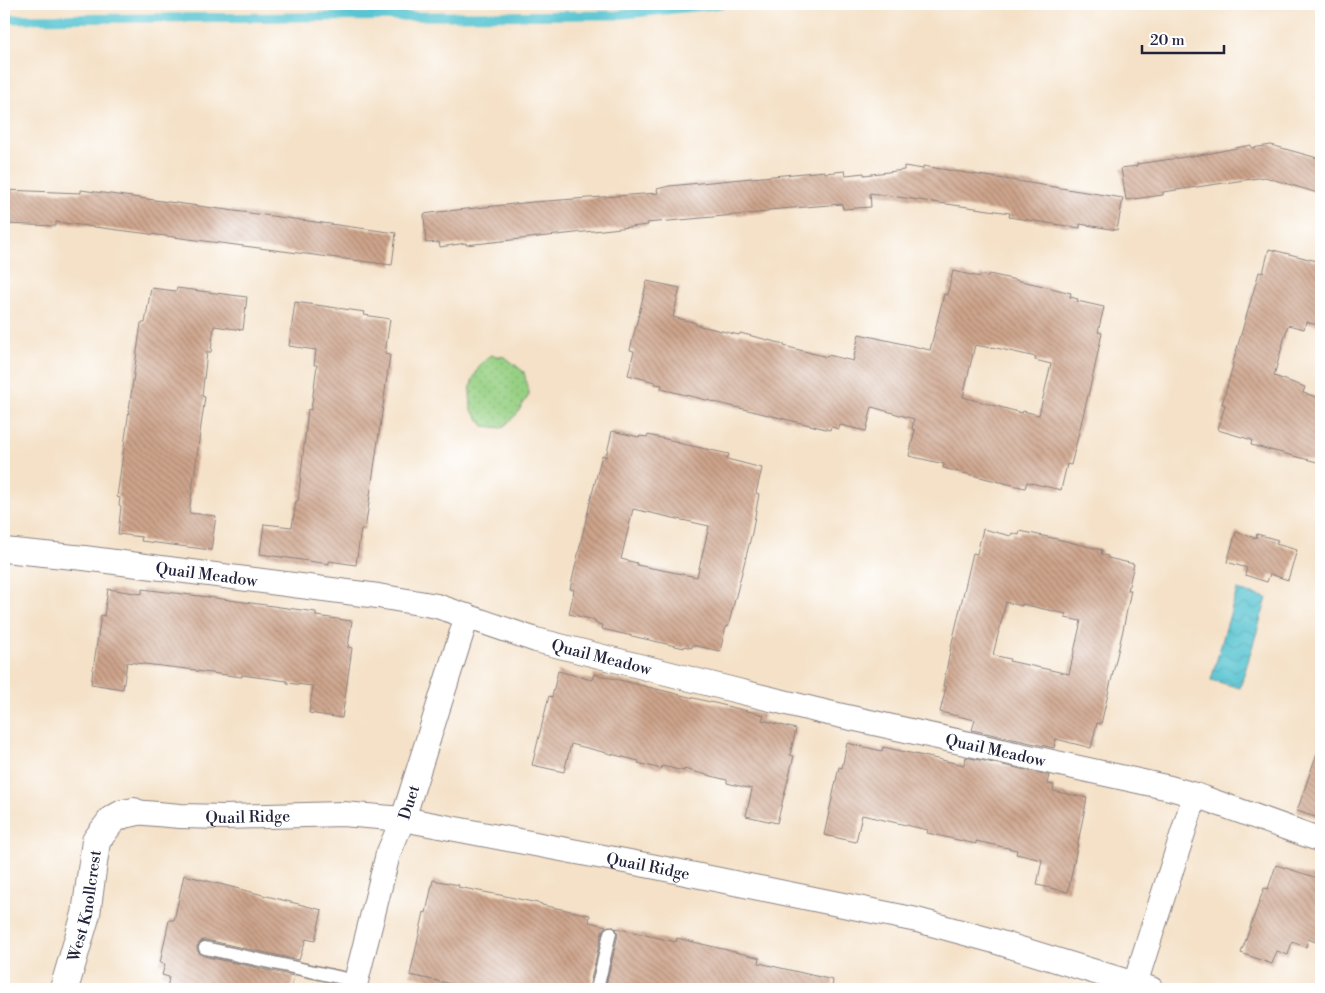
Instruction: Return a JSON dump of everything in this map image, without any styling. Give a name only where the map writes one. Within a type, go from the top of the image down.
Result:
[{"type":"street","name":"Quail Meadow","points":[[4,550],[84,558],[378,596],[437,606],[536,640],[725,688],[1195,795],[1321,840]]},
{"type":"street","name":"Duet","points":[[355,985],[388,854],[403,819],[467,616]]},
{"type":"street","points":[[1143,987],[1195,795]]},
{"type":"street","name":"Quail Ridge","points":[[134,812],[224,817],[342,814],[403,819],[656,867],[917,920],[1013,946],[1143,987]]},
{"type":"street","name":"West Knollcrest","points":[[64,989],[86,914],[96,841],[112,820],[123,814],[134,812]]},
{"type":"lane","points":[[597,989],[610,933]]},
{"type":"lane","points":[[205,948],[355,985]]},
{"type":"green space","points":[[490,355],[505,357],[524,372],[529,395],[516,415],[502,428],[484,426],[471,409],[470,392],[472,381],[480,365]]},
{"type":"water","points":[[1237,590],[1267,598],[1240,688],[1211,680]]},
{"type":"building","points":[[1251,145],[1252,148],[1271,145],[1321,159],[1321,194],[1265,177],[1163,192],[1163,195],[1126,200],[1121,168]]},
{"type":"building","points":[[904,166],[923,169],[923,166],[1123,198],[1117,230],[1080,224],[1080,228],[1009,217],[1010,213],[870,193],[871,207],[843,209],[842,204],[647,223],[648,225],[466,245],[466,243],[440,247],[439,242],[426,243],[424,214],[533,202],[658,193],[657,189],[669,186],[825,171],[825,173],[845,171],[846,175],[864,173],[864,175],[904,170]]},
{"type":"building","points":[[4,190],[81,193],[81,190],[396,233],[392,265],[56,222],[56,226],[4,224]]},
{"type":"building","points":[[1269,249],[1321,262],[1321,326],[1306,322],[1304,329],[1288,325],[1274,376],[1305,387],[1303,393],[1321,398],[1321,463],[1251,445],[1252,440],[1218,430],[1225,405],[1222,404],[1232,366],[1259,272],[1263,273]]},
{"type":"building","points":[[953,271],[980,277],[981,275],[988,276],[989,274],[1039,285],[1071,293],[1070,297],[1078,299],[1077,301],[1104,307],[1098,332],[1102,333],[1094,371],[1071,465],[1067,464],[1061,490],[1027,482],[1025,488],[943,468],[944,464],[909,456],[915,430],[912,429],[914,419],[872,407],[866,431],[840,425],[839,429],[831,427],[830,430],[661,389],[662,385],[655,384],[655,382],[628,375],[634,351],[630,350],[647,281],[680,288],[673,317],[696,323],[696,325],[739,335],[740,333],[827,357],[828,355],[853,361],[859,334],[930,350],[944,294],[947,295]],"holes":[[[975,345],[1036,357],[1035,360],[1051,364],[1039,415],[1023,411],[1022,413],[963,397]]]},
{"type":"building","points":[[151,288],[176,291],[177,288],[247,297],[243,330],[214,326],[211,352],[207,352],[202,396],[205,397],[189,513],[216,516],[211,550],[141,541],[142,537],[118,534],[121,506],[119,505],[120,498],[117,497],[141,323],[145,323]]},
{"type":"building","points":[[295,302],[365,312],[364,315],[390,319],[385,354],[390,355],[365,530],[361,529],[356,565],[329,561],[329,564],[260,554],[264,524],[292,527],[296,501],[298,501],[308,409],[311,410],[317,365],[314,365],[316,350],[289,346]]},
{"type":"building","points":[[612,431],[639,437],[647,437],[648,435],[729,454],[727,459],[762,468],[756,493],[759,494],[752,533],[720,651],[692,645],[692,648],[684,646],[684,648],[602,629],[603,625],[595,623],[595,620],[569,614],[574,590],[570,589],[592,494],[602,455],[606,457]],"holes":[[[633,509],[709,526],[697,577],[637,565],[637,563],[621,559]]]},
{"type":"building","points":[[983,529],[1011,536],[1012,533],[1019,535],[1020,531],[1102,550],[1101,554],[1108,556],[1108,558],[1134,564],[1128,590],[1131,590],[1123,630],[1101,724],[1097,723],[1091,748],[1056,739],[1054,748],[972,730],[975,720],[940,712],[946,687],[943,686],[951,647],[973,553],[977,554]],"holes":[[[1006,602],[1022,606],[1022,604],[1066,614],[1065,618],[1081,621],[1069,674],[1009,661],[1010,659],[993,655]]]},
{"type":"building","points":[[1236,532],[1256,538],[1257,534],[1278,540],[1276,544],[1297,550],[1288,580],[1270,574],[1267,582],[1245,575],[1247,568],[1227,562]]},
{"type":"building","points":[[108,589],[142,594],[142,589],[208,597],[316,612],[316,616],[352,621],[348,647],[352,648],[342,718],[309,713],[313,686],[287,683],[287,681],[127,662],[123,689],[91,684],[101,615],[104,616]]},
{"type":"building","points":[[558,671],[592,680],[594,674],[764,715],[762,720],[796,729],[790,755],[794,756],[777,823],[746,816],[752,789],[727,783],[727,780],[684,769],[684,771],[662,766],[661,769],[638,763],[639,761],[571,744],[564,772],[532,765],[549,696],[552,697]]},
{"type":"building","points":[[847,743],[882,751],[883,747],[964,765],[966,757],[1049,775],[1047,784],[1054,785],[1053,791],[1087,798],[1068,892],[1037,885],[1042,860],[1016,854],[1017,850],[976,841],[976,844],[927,833],[928,830],[862,815],[856,842],[824,835],[839,767],[842,768]]},
{"type":"building","points":[[1318,750],[1321,751],[1321,819],[1297,811]]},
{"type":"building","points":[[1276,865],[1321,879],[1321,944],[1308,939],[1306,947],[1292,942],[1288,955],[1277,951],[1272,964],[1241,953],[1264,888],[1268,889]]},
{"type":"building","points":[[184,875],[322,910],[315,941],[306,939],[299,960],[207,940],[202,940],[197,946],[197,951],[203,956],[294,976],[291,989],[167,989],[169,977],[162,975],[165,964],[160,963],[169,920],[174,920]]},
{"type":"building","points":[[433,880],[590,915],[589,922],[606,926],[602,931],[589,989],[474,989],[410,975]]},
{"type":"building","points":[[616,928],[676,942],[677,938],[760,958],[759,963],[833,980],[832,989],[605,989],[618,935]]},
{"type":"waterway","points":[[4,19],[616,15],[723,4]]}]
